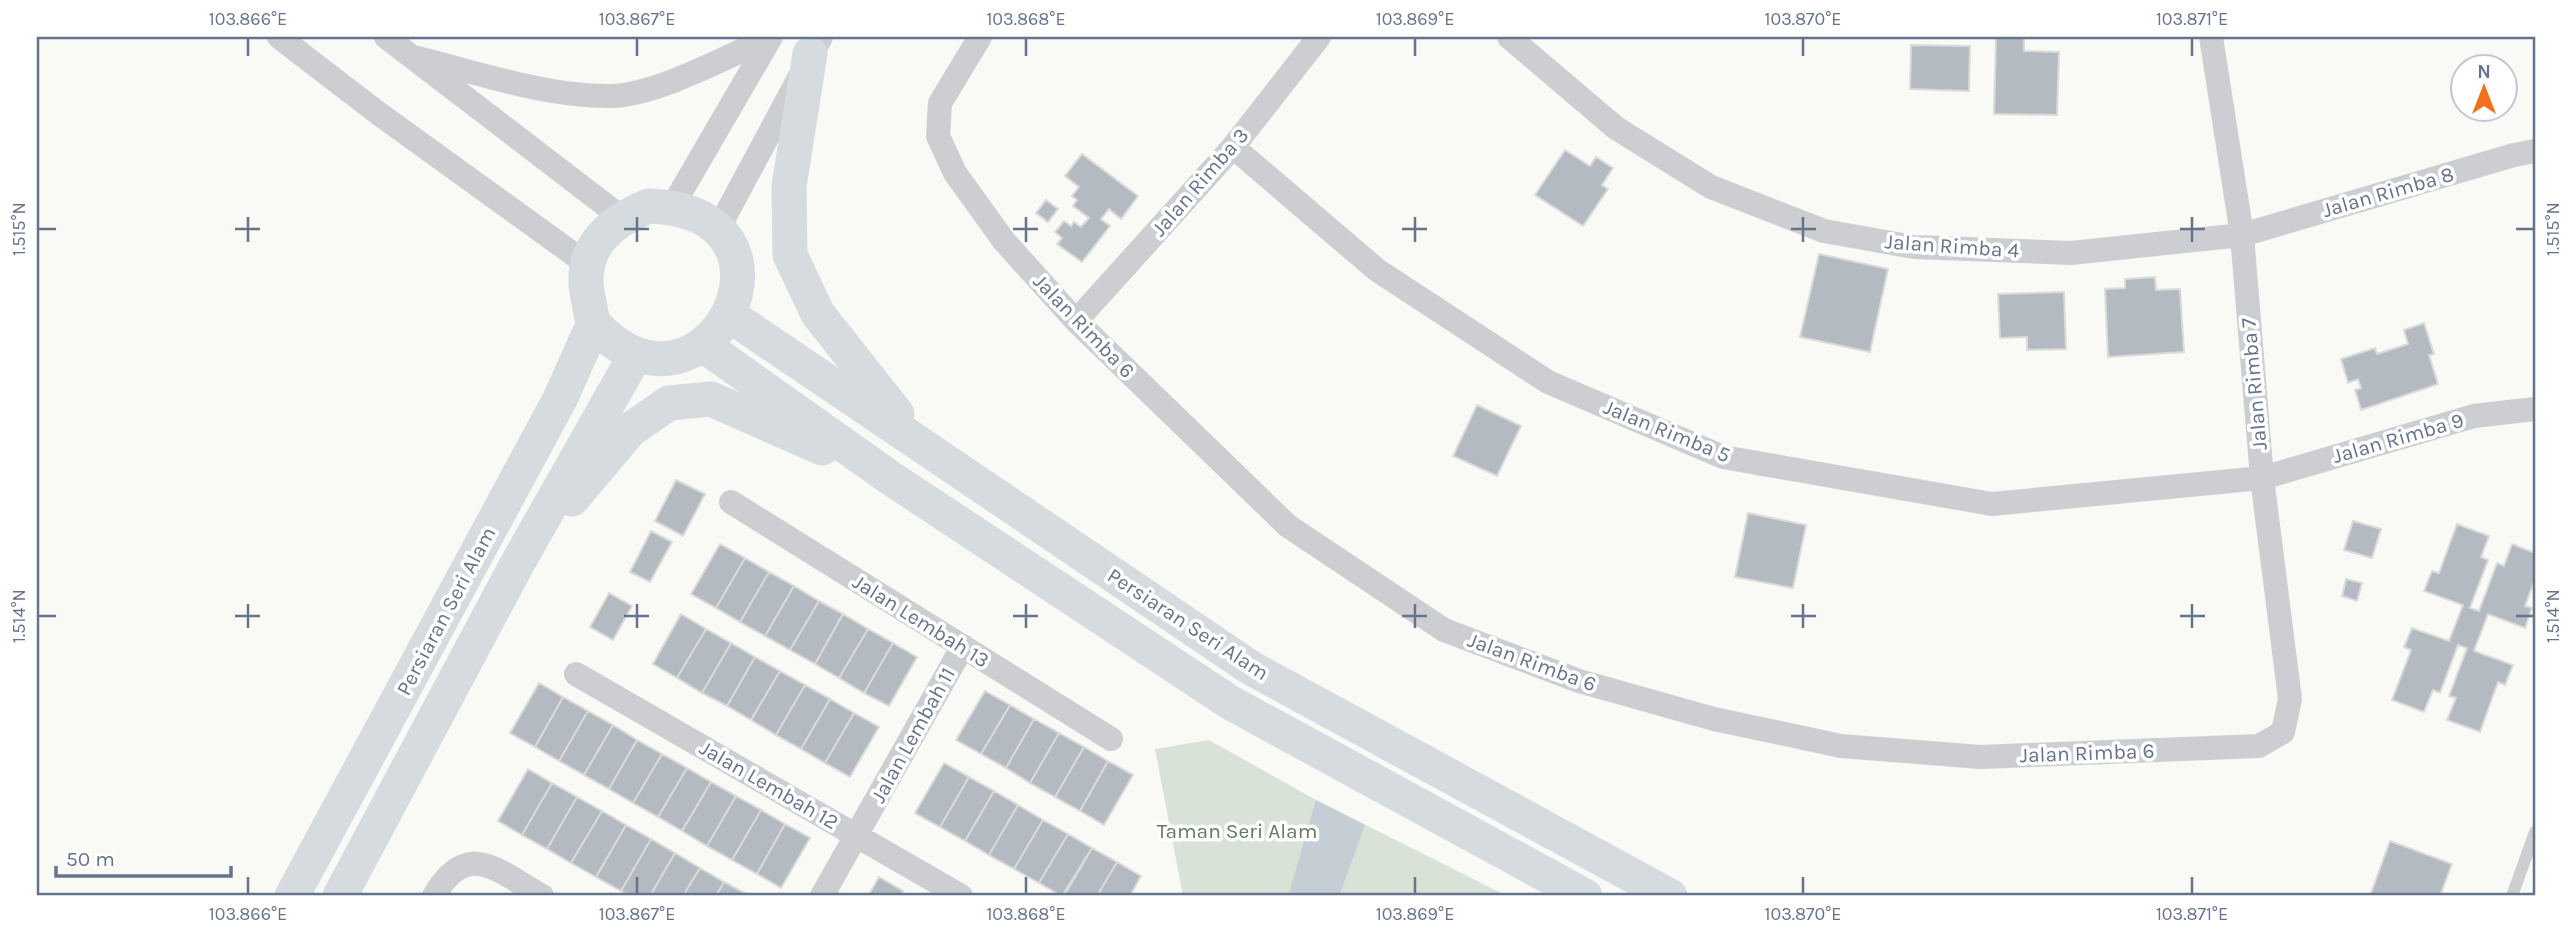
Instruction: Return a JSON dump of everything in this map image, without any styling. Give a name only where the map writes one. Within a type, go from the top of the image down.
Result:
[{"type":"street","points":[[279,37],[378,113],[587,264]]},
{"type":"street","points":[[386,37],[621,217]]},
{"type":"street","points":[[412,57],[560,92],[613,96],[667,82],[771,37]]},
{"type":"street","points":[[672,207],[771,37]]},
{"type":"street","name":"Jalan Rimba 6","points":[[980,37],[940,103],[938,136],[955,173],[1004,241],[1076,321],[1288,526],[1444,630],[1579,681],[1714,719],[1841,746],[1980,757],[2259,746],[2283,732]]},
{"type":"street","name":"Jalan Rimba 3","points":[[1076,321],[1233,147],[1319,37]]},
{"type":"street","name":"Jalan Rimba 4","points":[[1509,37],[1616,128],[1711,187],[1824,231],[1914,247],[2071,253],[2242,235]]},
{"type":"street","name":"Jalan Rimba 7","points":[[2211,37],[2242,235],[2262,478],[2290,699],[2283,732]]},
{"type":"street","points":[[718,231],[816,46]]},
{"type":"street","points":[[816,46],[789,186],[790,255],[818,314],[916,438]]},
{"type":"street","name":"Jalan Rimba 5","points":[[1233,147],[1377,270],[1548,382],[1723,457],[1992,503],[2262,478]]},
{"type":"street","name":"Jalan Rimba 8","points":[[2242,235],[2535,151]]},
{"type":"street","points":[[649,206],[672,207],[707,219],[727,241],[738,268],[737,298],[724,325],[703,345],[675,356],[636,354],[610,340],[594,323],[586,294],[587,264],[599,237],[621,217],[649,206]]},
{"type":"street","name":"Persiaran Seri Alam","points":[[729,314],[916,438],[1015,509],[1251,668],[1670,896]]},
{"type":"street","name":"Persiaran Seri Alam","points":[[292,896],[560,399],[594,323]]},
{"type":"street","name":"Persiaran Seri Alam","points":[[703,345],[889,477],[1231,703],[1585,896]]},
{"type":"street","name":"Persiaran Seri Alam","points":[[340,896],[516,566],[636,354]]},
{"type":"street","points":[[516,566],[630,430],[669,403],[711,399],[889,477]]},
{"type":"street","name":"Jalan Rimba 9","points":[[2262,478],[2474,416],[2535,409]]},
{"type":"street","name":"Jalan Lembah 13","points":[[732,502],[1111,739]]},
{"type":"street","name":"Jalan Lembah 11","points":[[822,896],[962,646]]},
{"type":"street","name":"Jalan Lembah 12","points":[[576,674],[961,896]]},
{"type":"street","points":[[435,896],[447,874],[464,863],[487,865],[542,896]]},
{"type":"lane","points":[[2512,896],[2535,832]]},
{"type":"green space","name":"Taman Seri Alam","points":[[1209,740],[1316,800],[1507,896],[1183,896],[1155,749]]},
{"type":"shaded area","points":[[1316,800],[1365,825],[1339,896],[1288,896]]},
{"type":"building","points":[[1996,37],[2024,37],[2024,51],[2059,52],[2057,115],[1994,114]]},
{"type":"building","points":[[1911,45],[1970,46],[1969,91],[1910,89]]},
{"type":"building","points":[[1565,150],[1590,166],[1596,157],[1613,168],[1602,185],[1608,189],[1583,226],[1535,195]]},
{"type":"building","points":[[1082,154],[1138,196],[1121,219],[1109,209],[1101,219],[1110,226],[1082,262],[1057,244],[1062,238],[1055,232],[1064,221],[1071,226],[1074,222],[1081,227],[1089,218],[1073,206],[1077,200],[1072,196],[1079,187],[1065,176]]},
{"type":"building","points":[[1046,200],[1058,209],[1048,222],[1036,213]]},
{"type":"building","points":[[1819,254],[1888,269],[1870,352],[1800,337]]},
{"type":"building","points":[[2155,277],[2156,290],[2180,289],[2184,352],[2108,357],[2105,289],[2125,288],[2125,279]]},
{"type":"building","points":[[2064,292],[2066,349],[2027,350],[2027,337],[2000,338],[1998,294]]},
{"type":"building","points":[[2424,323],[2434,354],[2429,355],[2438,384],[2361,410],[2355,390],[2361,388],[2358,379],[2348,383],[2341,359],[2375,348],[2377,354],[2408,344],[2404,330]]},
{"type":"building","points":[[1477,405],[1521,426],[1497,476],[1453,456]]},
{"type":"building","points":[[676,480],[705,494],[683,536],[655,521]]},
{"type":"building","points":[[1748,513],[1806,525],[1793,588],[1735,577]]},
{"type":"building","points":[[2353,521],[2381,529],[2372,558],[2344,550]]},
{"type":"building","points":[[2457,524],[2489,536],[2481,557],[2488,560],[2470,608],[2479,611],[2497,563],[2504,566],[2512,544],[2535,553],[2535,579],[2525,606],[2532,608],[2525,628],[2488,614],[2474,651],[2513,665],[2505,685],[2498,682],[2480,732],[2447,720],[2456,698],[2449,696],[2467,648],[2458,645],[2440,693],[2433,690],[2424,712],[2392,700],[2411,650],[2404,647],[2412,628],[2449,641],[2463,605],[2424,591],[2432,571],[2439,573]]},
{"type":"building","points":[[651,531],[672,542],[650,582],[630,572]]},
{"type":"building","points":[[720,544],[745,558],[716,608],[691,594]]},
{"type":"building","points":[[745,558],[769,572],[740,622],[716,608]]},
{"type":"building","points":[[769,572],[794,586],[765,636],[740,622]]},
{"type":"building","points":[[2346,579],[2362,583],[2357,601],[2342,596]]},
{"type":"building","points":[[794,586],[819,601],[790,650],[765,636]]},
{"type":"building","points":[[609,593],[632,606],[613,640],[590,627]]},
{"type":"building","points":[[819,601],[843,614],[815,664],[790,650]]},
{"type":"building","points":[[681,614],[706,629],[677,678],[653,664]]},
{"type":"building","points":[[843,614],[868,629],[839,678],[815,664]]},
{"type":"building","points":[[706,629],[731,643],[702,693],[677,678]]},
{"type":"building","points":[[868,629],[893,643],[864,693],[839,678]]},
{"type":"building","points":[[731,643],[755,657],[727,706],[702,693]]},
{"type":"building","points":[[893,643],[917,657],[889,706],[864,693]]},
{"type":"building","points":[[755,657],[780,671],[751,720],[727,706]]},
{"type":"building","points":[[780,671],[805,685],[776,735],[751,720]]},
{"type":"building","points":[[539,683],[563,697],[535,747],[510,733]]},
{"type":"building","points":[[805,685],[830,699],[801,749],[776,735]]},
{"type":"building","points":[[985,691],[1010,705],[981,754],[956,740]]},
{"type":"building","points":[[563,697],[588,711],[559,761],[535,747]]},
{"type":"building","points":[[830,699],[854,713],[825,763],[801,749]]},
{"type":"building","points":[[1010,705],[1034,719],[1006,768],[981,754]]},
{"type":"building","points":[[588,711],[613,725],[584,775],[559,761]]},
{"type":"building","points":[[854,713],[879,727],[850,777],[825,763]]},
{"type":"building","points":[[1034,719],[1059,733],[1030,783],[1006,768]]},
{"type":"building","points":[[613,725],[637,740],[609,789],[584,775]]},
{"type":"building","points":[[1059,733],[1084,747],[1055,797],[1030,783]]},
{"type":"building","points":[[637,740],[662,754],[633,803],[609,789]]},
{"type":"building","points":[[1084,747],[1108,761],[1080,811],[1055,797]]},
{"type":"building","points":[[662,754],[687,768],[658,817],[633,803]]},
{"type":"building","points":[[1108,761],[1133,775],[1104,825],[1080,811]]},
{"type":"building","points":[[944,763],[969,777],[940,827],[915,813]]},
{"type":"building","points":[[687,768],[711,782],[682,831],[658,817]]},
{"type":"building","points":[[528,769],[552,783],[522,835],[498,821]]},
{"type":"building","points":[[969,777],[994,791],[965,841],[940,827]]},
{"type":"building","points":[[711,782],[736,796],[707,846],[682,831]]},
{"type":"building","points":[[552,783],[577,797],[547,849],[522,835]]},
{"type":"building","points":[[994,791],[1018,805],[989,855],[965,841]]},
{"type":"building","points":[[736,796],[761,810],[732,860],[707,846]]},
{"type":"building","points":[[577,797],[602,811],[571,863],[547,849]]},
{"type":"building","points":[[1018,805],[1043,820],[1014,869],[989,855]]},
{"type":"building","points":[[761,810],[785,824],[757,874],[732,860]]},
{"type":"building","points":[[602,811],[626,825],[596,877],[571,863]]},
{"type":"building","points":[[1043,820],[1068,834],[1039,883],[1014,869]]},
{"type":"building","points":[[785,824],[810,838],[781,888],[757,874]]},
{"type":"building","points":[[626,825],[651,839],[621,891],[596,877]]},
{"type":"building","points":[[1068,834],[1092,848],[1062,896],[1039,883]]},
{"type":"building","points":[[651,839],[675,853],[650,896],[629,896],[621,891]]},
{"type":"building","points":[[2390,841],[2452,864],[2440,896],[2370,896]]},
{"type":"building","points":[[1092,848],[1117,862],[1097,896],[1064,896]]},
{"type":"building","points":[[675,853],[700,868],[683,896],[650,896]]},
{"type":"building","points":[[1117,862],[1141,876],[1130,896],[1097,896]]},
{"type":"building","points":[[700,868],[724,882],[716,896],[683,896]]},
{"type":"building","points":[[879,877],[903,891],[900,896],[868,896]]},
{"type":"building","points":[[724,882],[749,895],[749,896],[716,896]]}]
